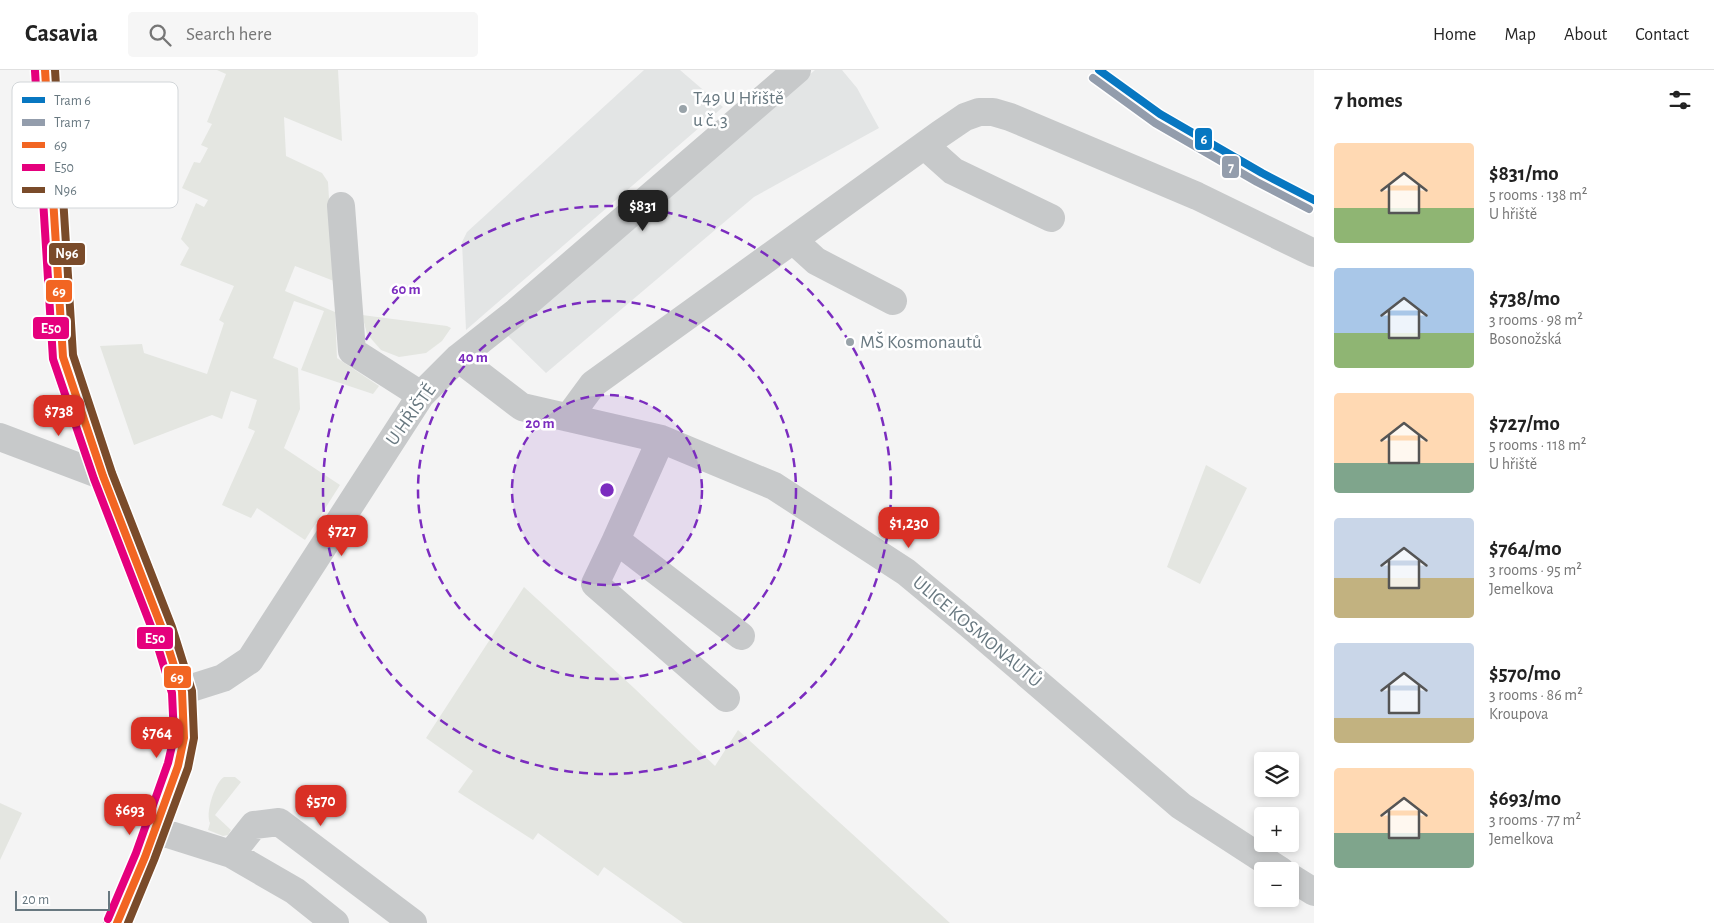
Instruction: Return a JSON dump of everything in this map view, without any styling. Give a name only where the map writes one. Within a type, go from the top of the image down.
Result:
[{"type":"street","name":"U HŘIŠTĚ","points":[[182,691],[223,678],[250,660],[421,395],[458,358],[515,313],[798,70]]},
{"type":"street","points":[[568,418],[593,384],[965,117],[979,112],[1001,114],[1198,196],[1314,253]]},
{"type":"street","points":[[925,146],[952,171],[1051,218]]},
{"type":"street","points":[[341,206],[352,351],[421,395]]},
{"type":"street","points":[[54,208],[63,357],[103,476],[163,631],[182,691],[184,738],[178,766],[145,857],[117,923]]},
{"type":"street","points":[[793,240],[816,261],[893,301]]},
{"type":"street","name":"ULICE KOSMONAUTŮ","points":[[458,358],[522,407],[660,439],[774,486],[906,572],[1181,806],[1267,862]]},
{"type":"street","points":[[0,437],[103,476]]},
{"type":"street","points":[[660,439],[595,584],[726,698]]},
{"type":"street","points":[[616,540],[742,636]]},
{"type":"street","points":[[231,854],[254,825],[279,822],[413,923]]},
{"type":"street","points":[[155,830],[231,854],[294,891],[335,923]]},
{"type":"street","points":[[1299,883],[1314,892]]},
{"type":"shaded area","points":[[217,70],[338,70],[342,141],[284,117],[286,156],[322,173],[328,182],[334,281],[295,266],[285,291],[335,312],[337,358],[379,386],[373,394],[301,370],[324,311],[294,301],[273,358],[298,368],[300,409],[284,448],[340,485],[305,540],[257,508],[251,518],[222,505],[255,431],[248,428],[257,400],[231,391],[222,419],[212,415],[134,445],[100,346],[142,344],[144,353],[207,374],[224,323],[219,320],[234,286],[180,265],[189,248],[181,239],[196,203],[204,207],[208,200],[182,188],[194,162],[200,163],[208,148],[201,145],[212,124],[207,122],[226,74]]},
{"type":"shaded area","points":[[644,70],[680,70],[723,107],[466,330],[462,242],[467,232]]},
{"type":"shaded area","points":[[815,70],[842,70],[857,88],[879,128],[754,197],[546,373],[508,336]]},
{"type":"shaded area","points":[[362,315],[451,328],[442,341],[426,353],[399,357],[381,350],[367,334]]},
{"type":"shaded area","points":[[1206,465],[1247,488],[1200,584],[1167,567]]},
{"type":"shaded area","points":[[524,587],[634,688],[715,766],[738,730],[950,923],[683,923],[604,867],[598,876],[538,833],[533,840],[458,792],[473,771],[426,738]]},
{"type":"shaded area","points":[[224,777],[235,777],[241,782],[215,815],[231,830],[228,835],[223,836],[208,830],[212,799],[217,785]]},
{"type":"shaded area","points":[[0,803],[22,813],[0,860]]},
{"type":"tram line","name":"6","points":[[1099,70],[1160,114],[1262,173],[1314,200]]},
{"type":"tram line","name":"7","points":[[1093,78],[1155,123],[1257,182],[1309,209]]},
{"type":"transit line","name":"69","points":[[45,70],[46,82]]},
{"type":"transit line","name":"N96","points":[[55,70],[56,82]]},
{"type":"transit line","name":"E50","points":[[35,71],[36,82]]},
{"type":"transit line","name":"E50","points":[[44,208],[53,359],[94,479],[154,634],[172,693],[174,737],[168,763],[136,853],[108,919]]},
{"type":"transit line","name":"69","points":[[54,208],[63,357],[103,476],[163,631],[182,691],[184,738],[178,766],[145,857],[117,923]]},
{"type":"transit line","name":"N96","points":[[64,208],[73,355],[112,473],[172,627],[192,691],[194,738],[188,768],[154,860],[128,923]]},
{"type":"place","name":"T49 U Hřiště u č. 3","points":[[683,109]]},
{"type":"place","name":"MŠ Kosmonautů","points":[[850,342]]}]
